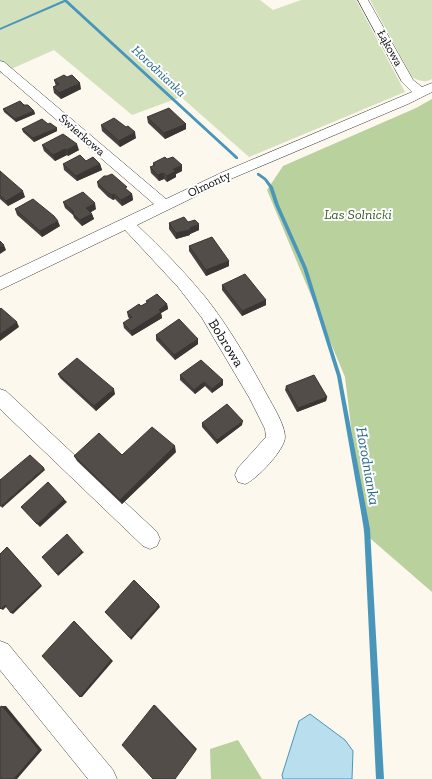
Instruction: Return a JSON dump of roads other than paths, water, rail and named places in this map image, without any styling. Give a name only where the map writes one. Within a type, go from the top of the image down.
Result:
[{"type":"street","name":"Łąkowa","points":[[363,0],[408,82],[427,90]]},
{"type":"street","name":"Świerkowa","points":[[0,65],[164,205]]},
{"type":"street","name":"Olmonty","points":[[0,284],[164,205],[299,144],[427,90]]},
{"type":"street","name":"Bobrowa","points":[[127,223],[200,303],[267,411],[276,430],[276,439],[245,475]]},
{"type":"street","points":[[0,397],[150,539]]},
{"type":"street","points":[[0,652],[104,779]]},
{"type":"water","points":[[310,714],[345,740],[353,751],[352,779],[283,779],[282,775],[299,721]]},
{"type":"waterway","points":[[0,29],[65,0]]},
{"type":"waterway","name":"Horodnianka","points":[[65,0],[237,158]]},
{"type":"waterway","name":"Horodnianka","points":[[258,174],[265,179],[271,187],[277,205],[305,268],[339,376],[367,529],[380,779]]},
{"type":"park label","name":"Las Solnicki","points":[[358,214]]}]
